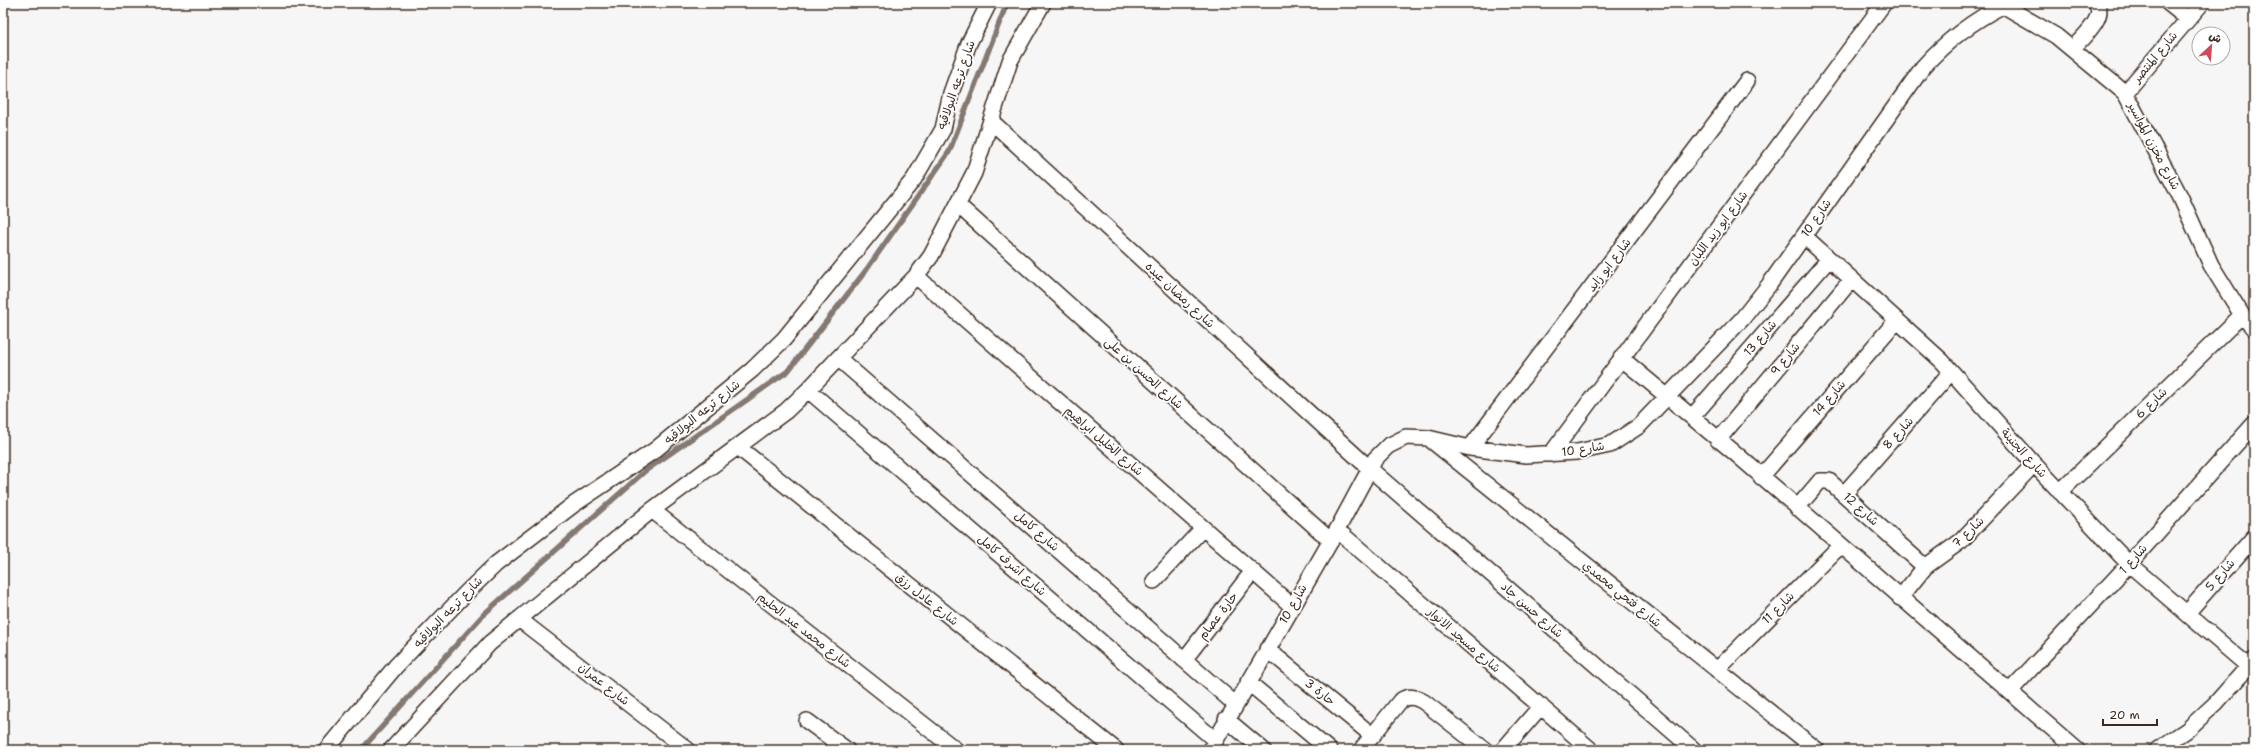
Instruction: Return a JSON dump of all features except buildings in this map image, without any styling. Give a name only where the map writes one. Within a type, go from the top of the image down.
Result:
[{"type":"street","name":"شارع ترعه البولاقيه","points":[[326,750],[396,666],[496,564],[573,505],[655,450],[730,390],[784,339],[914,179],[942,129],[951,93],[969,43],[989,3]]},
{"type":"street","points":[[391,750],[411,726],[490,643],[652,510],[786,411],[808,390],[916,276],[931,256],[974,173],[1010,62],[1042,3]]},
{"type":"street","name":"شارع ابو زيد اللبان","points":[[1551,454],[1884,3]]},
{"type":"street","points":[[2072,49],[2099,16],[2100,9],[2095,3]]},
{"type":"street","points":[[2168,3],[2188,19]]},
{"type":"street","name":"شارع المنتصر","points":[[2125,93],[2202,3]]},
{"type":"street","name":"شارع مخزن المواسير","points":[[2002,4],[2035,22],[2072,49],[2125,93],[2180,196],[2211,265],[2242,315],[2254,329]]},
{"type":"street","name":"شارع 10","points":[[1212,745],[1334,535],[1375,460],[1388,446],[1406,438],[1428,438],[1470,448],[1526,455],[1551,454],[1610,445],[1639,426],[1742,319],[1769,285],[1923,66],[1939,48],[1959,32],[2002,4]]},
{"type":"street","name":"شارع ابو زايد","points":[[1470,448],[1747,82]]},
{"type":"street","name":"شارع رمضان عبده","points":[[991,121],[1370,469]]},
{"type":"street","name":"شارع الحسن بن على","points":[[958,206],[1334,535]]},
{"type":"street","name":"شارع الجنينة","points":[[1804,236],[1952,372],[2034,464],[2129,564],[2187,613],[2251,663]]},
{"type":"street","name":"شارع 13","points":[[1692,417],[1829,259]]},
{"type":"street","name":"شارع الخليل ابراهيم","points":[[916,276],[1292,606]]},
{"type":"street","name":"شارع 9","points":[[1718,440],[1852,279]]},
{"type":"street","name":"شارع 6","points":[[2060,492],[2242,315]]},
{"type":"street","name":"شارع 14","points":[[1761,477],[1897,320]]},
{"type":"street","name":"شارع كامل","points":[[838,358],[1235,704]]},
{"type":"street","points":[[1621,358],[1692,417],[2077,750]]},
{"type":"street","name":"شارع 8","points":[[1844,494],[1952,372]]},
{"type":"street","name":"شارع اشرف كامل","points":[[808,390],[1212,745]]},
{"type":"street","name":"شارع 1","points":[[2010,691],[2129,564],[2254,424]]},
{"type":"street","name":"شارع فتحي محمدي","points":[[1428,438],[1817,750]]},
{"type":"street","name":"شارع عادل رزق","points":[[738,447],[1116,750]]},
{"type":"street","name":"شارع 7","points":[[1900,598],[1926,567],[1961,541],[2034,464]]},
{"type":"street","name":"شارع حسن جاد","points":[[1370,469],[1694,750]]},
{"type":"street","name":"شارع 12","points":[[1797,508],[1820,481],[1829,481],[1926,567]]},
{"type":"street","name":"شارع محمد عبد الحليم","points":[[652,510],[956,750]]},
{"type":"street","points":[[1154,581],[1203,528]]},
{"type":"street","name":"شارع مسجد الانوار","points":[[1334,535],[1541,706],[1591,750]]},
{"type":"street","name":"شارع 5","points":[[2187,613],[2254,537]]},
{"type":"street","name":"شارع 11","points":[[1717,670],[1840,546]]},
{"type":"street","name":"حارة عصام","points":[[1184,660],[1252,572]]},
{"type":"street","name":"شارع عمران","points":[[519,619],[688,750]]},
{"type":"street","name":"حارة 3","points":[[1267,649],[1373,736]]},
{"type":"street","points":[[2157,750],[2187,730],[2216,703],[2251,663]]},
{"type":"street","points":[[1248,682],[1329,750]]},
{"type":"street","points":[[1361,750],[1400,701],[1407,697],[1416,697],[1486,750]]},
{"type":"street","points":[[1504,750],[1541,706]]},
{"type":"street","points":[[1226,719],[1263,750]]},
{"type":"street","points":[[807,721],[848,750]]},
{"type":"waterway","points":[[361,750],[484,614],[645,471],[788,371],[867,269],[949,152],[1007,3]]}]
